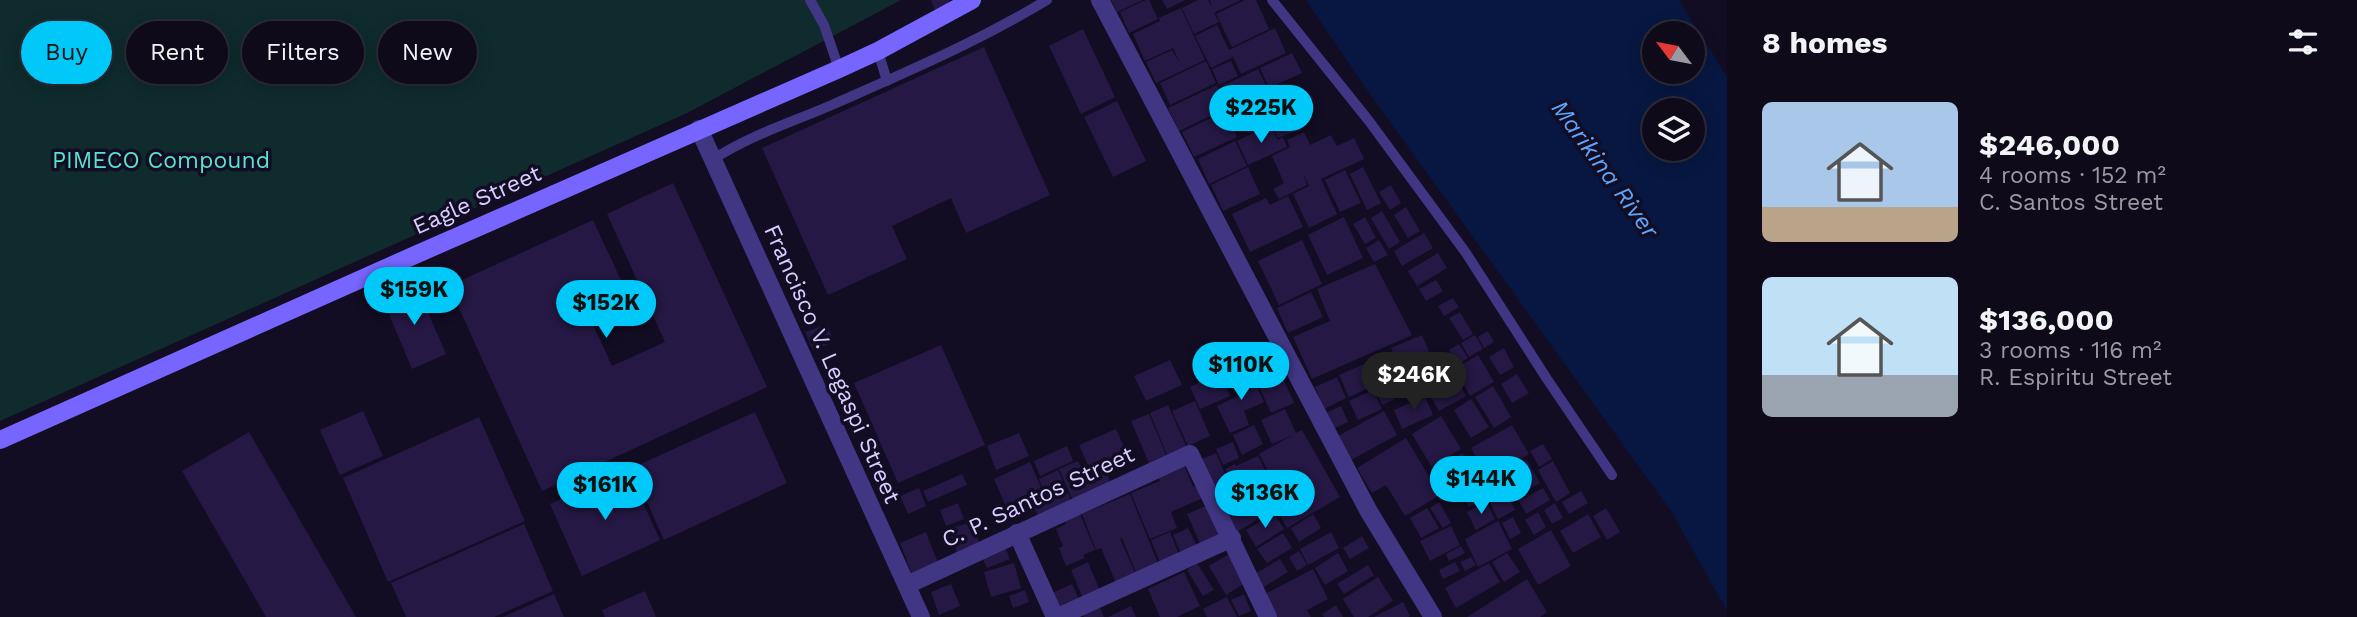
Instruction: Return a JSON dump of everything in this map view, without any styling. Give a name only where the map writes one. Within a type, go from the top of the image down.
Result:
[{"type":"main road","name":"Eagle Street","points":[[0,440],[839,69],[878,51],[971,0]]},
{"type":"street","points":[[1100,0],[1357,491],[1433,617]]},
{"type":"street","name":"Francisco V. Legaspi Street","points":[[699,130],[921,617]]},
{"type":"street","name":"C. P. Santos Street","points":[[907,585],[1190,454],[1232,538]]},
{"type":"street","points":[[1017,533],[1056,617],[1232,538],[1268,617]]},
{"type":"lane","points":[[810,0],[824,25],[839,69]]},
{"type":"lane","points":[[712,160],[749,138],[887,81],[1000,28],[1047,0]]},
{"type":"lane","points":[[1272,0],[1369,121],[1466,253],[1612,475]]},
{"type":"lane","points":[[878,51],[887,81]]},
{"type":"green space","name":"PIMECO Compound","points":[[0,0],[901,0],[687,113],[0,421]]},
{"type":"water","name":"Marikina River","points":[[1306,0],[1679,0],[1692,21],[1642,21],[1642,84],[1705,84],[1705,42],[1727,77],[1727,611],[1671,511],[1367,90]]},
{"type":"building","points":[[931,0],[949,0],[950,2],[935,10]]},
{"type":"building","points":[[1111,0],[1143,0],[1117,12]]},
{"type":"building","points":[[1149,0],[1158,19],[1129,33],[1120,12]]},
{"type":"building","points":[[1162,0],[1185,0],[1167,9]]},
{"type":"building","points":[[1198,0],[1208,0],[1212,8],[1210,0],[1241,0],[1214,13],[1219,22],[1194,34],[1182,8]]},
{"type":"building","points":[[1245,0],[1256,0],[1269,29],[1232,47],[1216,14]]},
{"type":"building","points":[[1181,8],[1205,60],[1156,83],[1146,62],[1172,50],[1180,63],[1173,48],[1145,61],[1133,34]]},
{"type":"building","points":[[1217,25],[1229,50],[1275,28],[1286,53],[1241,74],[1233,57],[1211,68],[1195,36]]},
{"type":"building","points":[[1083,29],[1115,97],[1081,114],[1049,46]]},
{"type":"building","points":[[984,47],[1050,195],[966,233],[951,198],[892,226],[907,259],[828,295],[762,148]]},
{"type":"building","points":[[1292,53],[1302,73],[1269,88],[1260,68]]},
{"type":"building","points":[[1206,61],[1216,83],[1170,105],[1160,83]]},
{"type":"building","points":[[1231,61],[1238,76],[1219,85],[1212,69]]},
{"type":"building","points":[[1258,69],[1268,90],[1257,95],[1265,112],[1236,126],[1228,109],[1233,106],[1224,85]]},
{"type":"building","points":[[1217,85],[1227,108],[1179,131],[1168,108]]},
{"type":"building","points":[[1117,101],[1146,161],[1113,177],[1084,117]]},
{"type":"building","points":[[1225,111],[1237,137],[1194,157],[1182,132]]},
{"type":"building","points":[[1301,115],[1306,126],[1278,138],[1273,128]]},
{"type":"building","points":[[1270,124],[1278,140],[1283,137],[1287,147],[1248,165],[1237,141]]},
{"type":"building","points":[[1304,132],[1310,145],[1331,135],[1337,146],[1354,138],[1364,159],[1321,179],[1337,214],[1309,228],[1293,194],[1309,186],[1303,173],[1307,185],[1279,199],[1273,189],[1284,183],[1272,156],[1290,147],[1287,140]]},
{"type":"building","points":[[1235,141],[1247,166],[1209,184],[1198,159]]},
{"type":"building","points":[[1248,167],[1260,194],[1223,211],[1211,185]]},
{"type":"building","points":[[1363,167],[1381,203],[1367,210],[1350,174]]},
{"type":"building","points":[[1345,170],[1361,203],[1340,212],[1325,180]]},
{"type":"building","points":[[673,183],[767,387],[542,491],[449,286],[593,220],[626,291],[586,309],[612,366],[665,342],[607,214]]},
{"type":"building","points":[[1391,185],[1401,203],[1390,210],[1379,192]]},
{"type":"building","points":[[1288,196],[1303,227],[1250,252],[1232,214],[1266,198],[1270,205]]},
{"type":"building","points":[[1406,207],[1420,231],[1408,238],[1394,215]]},
{"type":"building","points":[[1382,211],[1400,242],[1389,249],[1371,218]]},
{"type":"building","points":[[1344,217],[1363,258],[1327,275],[1308,235]]},
{"type":"building","points":[[1365,217],[1376,238],[1365,244],[1353,224]]},
{"type":"building","points":[[1424,233],[1433,248],[1402,266],[1394,251]]},
{"type":"building","points":[[1302,240],[1322,284],[1279,305],[1258,261]]},
{"type":"building","points":[[1379,240],[1388,255],[1374,262],[1366,248]]},
{"type":"building","points":[[1438,253],[1447,268],[1417,286],[1408,271]]},
{"type":"building","points":[[1375,264],[1412,335],[1312,379],[1293,337],[1330,321],[1317,289]]},
{"type":"building","points":[[1436,280],[1443,291],[1426,301],[1419,289]]},
{"type":"building","points":[[416,285],[446,354],[412,369],[383,300]]},
{"type":"building","points":[[1311,292],[1323,317],[1288,333],[1277,308]]},
{"type":"building","points":[[1453,298],[1459,307],[1444,316],[1438,306]]},
{"type":"building","points":[[1460,312],[1473,334],[1463,340],[1449,318]]},
{"type":"building","points":[[827,324],[834,342],[813,350],[805,332]]},
{"type":"building","points":[[1488,331],[1494,342],[1484,348],[1478,337]]},
{"type":"building","points":[[1422,335],[1432,359],[1401,372],[1391,348]]},
{"type":"building","points":[[1475,335],[1483,349],[1469,357],[1461,343]]},
{"type":"building","points":[[1459,344],[1468,358],[1457,365],[1449,350]]},
{"type":"building","points":[[941,345],[985,445],[898,483],[854,383]]},
{"type":"building","points":[[1504,348],[1514,367],[1500,375],[1489,357]]},
{"type":"building","points":[[1446,353],[1455,368],[1445,374],[1435,359]]},
{"type":"building","points":[[1387,354],[1396,376],[1349,397],[1339,375]]},
{"type":"building","points":[[1478,355],[1494,382],[1470,396],[1455,369]]},
{"type":"building","points":[[1274,358],[1294,403],[1271,413],[1251,369]]},
{"type":"building","points":[[1170,360],[1182,385],[1146,401],[1134,376]]},
{"type":"building","points":[[1433,361],[1440,377],[1428,382],[1421,366]]},
{"type":"building","points":[[1419,367],[1426,383],[1408,392],[1400,375]]},
{"type":"building","points":[[1249,369],[1264,402],[1244,411],[1249,425],[1230,433],[1217,406],[1238,396],[1230,378]]},
{"type":"building","points":[[1220,373],[1230,396],[1200,409],[1190,387]]},
{"type":"building","points":[[1452,373],[1466,396],[1439,411],[1426,388]]},
{"type":"building","points":[[1517,374],[1529,393],[1512,403],[1501,384]]},
{"type":"building","points":[[1337,377],[1346,398],[1324,409],[1315,387]]},
{"type":"building","points":[[1386,384],[1394,400],[1382,405],[1375,389]]},
{"type":"building","points":[[1493,386],[1511,417],[1494,428],[1475,397]]},
{"type":"building","points":[[1373,390],[1382,409],[1358,420],[1349,401]]},
{"type":"building","points":[[1425,396],[1433,415],[1402,429],[1394,410]]},
{"type":"building","points":[[1471,399],[1489,427],[1471,438],[1454,410]]},
{"type":"building","points":[[1195,401],[1210,436],[1188,446],[1172,411]]},
{"type":"building","points":[[1168,405],[1186,446],[1167,455],[1150,413]]},
{"type":"building","points":[[1341,406],[1348,422],[1333,429],[1326,413]]},
{"type":"building","points":[[1285,409],[1296,433],[1302,430],[1340,497],[1287,528],[1270,498],[1311,474],[1279,491],[1259,454],[1293,435],[1272,444],[1261,420]]},
{"type":"building","points":[[363,411],[383,456],[340,475],[320,430]]},
{"type":"building","points":[[1384,411],[1397,435],[1351,460],[1338,436]]},
{"type":"building","points":[[755,412],[787,483],[664,540],[632,468]]},
{"type":"building","points":[[1149,414],[1166,455],[1149,463],[1131,421]]},
{"type":"building","points":[[1441,416],[1461,449],[1431,466],[1412,434]]},
{"type":"building","points":[[479,417],[525,521],[388,582],[343,478]]},
{"type":"building","points":[[1254,425],[1263,444],[1242,455],[1233,435]]},
{"type":"building","points":[[1512,425],[1529,454],[1488,478],[1471,448]]},
{"type":"building","points":[[1116,429],[1131,463],[1107,474],[1111,485],[1073,501],[1059,469],[1078,461],[1082,469],[1107,458],[1088,465],[1079,445]]},
{"type":"building","points":[[249,432],[356,617],[266,617],[182,471]]},
{"type":"building","points":[[1019,433],[1029,456],[996,470],[987,446]]},
{"type":"building","points":[[1406,438],[1440,495],[1405,516],[1386,485],[1372,493],[1357,468]]},
{"type":"building","points":[[1233,442],[1239,458],[1223,465],[1216,449]]},
{"type":"building","points":[[1543,444],[1552,459],[1539,467],[1530,451]]},
{"type":"building","points":[[1067,446],[1073,461],[1040,476],[1034,461]]},
{"type":"building","points":[[1216,453],[1230,485],[1214,492],[1200,460]]},
{"type":"building","points":[[1463,453],[1475,478],[1451,490],[1438,465]]},
{"type":"building","points":[[1258,456],[1266,472],[1244,482],[1241,476],[1231,481],[1225,469]]},
{"type":"building","points":[[1527,460],[1540,483],[1519,495],[1506,472]]},
{"type":"building","points":[[1553,461],[1570,493],[1556,502],[1538,470]]},
{"type":"building","points":[[1030,462],[1043,492],[1007,509],[994,479]]},
{"type":"building","points":[[1183,462],[1193,487],[1200,484],[1205,497],[1171,512],[1177,528],[1150,539],[1131,493],[1160,481],[1156,473]]},
{"type":"building","points":[[627,468],[660,540],[582,576],[550,504]]},
{"type":"building","points":[[1058,470],[1072,503],[1039,518],[1032,503],[1046,496],[1039,479]]},
{"type":"building","points":[[962,474],[967,485],[928,502],[923,491]]},
{"type":"building","points":[[1491,481],[1498,495],[1489,500],[1481,486]]},
{"type":"building","points":[[1475,487],[1481,500],[1469,507],[1462,494]]},
{"type":"building","points":[[919,488],[926,506],[908,514],[900,496]]},
{"type":"building","points":[[1543,488],[1550,500],[1526,514],[1519,501]]},
{"type":"building","points":[[1581,491],[1588,503],[1569,514],[1562,502]]},
{"type":"building","points":[[1130,494],[1159,566],[1137,575],[1122,538],[1120,539],[1136,575],[1116,583],[1101,548],[1096,550],[1082,514]]},
{"type":"building","points":[[1252,494],[1265,515],[1237,532],[1224,511]]},
{"type":"building","points":[[1507,494],[1515,510],[1498,519],[1490,503]]},
{"type":"building","points":[[1439,502],[1451,523],[1443,528],[1430,508]]},
{"type":"building","points":[[1486,502],[1495,519],[1476,530],[1467,512]]},
{"type":"building","points":[[958,503],[964,519],[946,526],[940,510]]},
{"type":"building","points":[[1555,503],[1563,518],[1552,524],[1544,510]]},
{"type":"building","points":[[1208,505],[1223,538],[1202,548],[1187,514]]},
{"type":"building","points":[[1427,508],[1439,528],[1421,538],[1410,518]]},
{"type":"building","points":[[1606,508],[1620,532],[1607,540],[1593,516]]},
{"type":"building","points":[[1538,512],[1546,527],[1534,535],[1525,520]]},
{"type":"building","points":[[1274,513],[1284,529],[1256,547],[1246,530]]},
{"type":"building","points":[[1080,514],[1095,550],[1083,555],[1085,558],[1066,566],[1059,548],[1063,546],[1056,529],[1066,524],[1065,520]]},
{"type":"building","points":[[1313,514],[1321,528],[1299,542],[1291,528]]},
{"type":"building","points":[[1588,514],[1601,537],[1573,553],[1560,531]]},
{"type":"building","points":[[1513,517],[1521,533],[1510,539],[1502,523]]},
{"type":"building","points":[[1498,521],[1512,549],[1478,567],[1465,539]]},
{"type":"building","points":[[972,522],[980,545],[957,553],[949,529]]},
{"type":"building","points":[[524,524],[553,591],[494,617],[406,617],[391,583]]},
{"type":"building","points":[[1451,526],[1460,545],[1430,561],[1420,541]]},
{"type":"building","points":[[1188,528],[1198,548],[1182,555],[1173,535]]},
{"type":"building","points":[[1551,530],[1571,566],[1538,585],[1518,549]]},
{"type":"building","points":[[926,532],[938,563],[912,574],[900,543]]},
{"type":"building","points":[[1170,532],[1180,557],[1161,565],[1151,540]]},
{"type":"building","points":[[1331,532],[1339,548],[1308,565],[1300,549]]},
{"type":"building","points":[[1283,533],[1292,548],[1267,563],[1257,549]]},
{"type":"building","points":[[1362,536],[1369,548],[1350,559],[1343,548]]},
{"type":"building","points":[[1004,545],[1010,559],[987,568],[981,554]]},
{"type":"building","points":[[1461,546],[1465,553],[1449,561],[1446,554]]},
{"type":"building","points":[[1299,551],[1307,565],[1297,571],[1289,557]]},
{"type":"building","points":[[1338,553],[1348,571],[1325,585],[1315,568]]},
{"type":"building","points":[[1507,553],[1520,572],[1504,582],[1492,562]]},
{"type":"building","points":[[1229,554],[1246,582],[1226,595],[1209,566]]},
{"type":"building","points":[[1471,557],[1476,565],[1465,571],[1460,562]]},
{"type":"building","points":[[1280,559],[1288,572],[1261,589],[1253,575]]},
{"type":"building","points":[[1088,562],[1101,593],[1084,601],[1071,570]]},
{"type":"building","points":[[1455,562],[1460,571],[1443,579],[1439,570]]},
{"type":"building","points":[[1014,563],[1021,588],[991,597],[984,572]]},
{"type":"building","points":[[1197,563],[1214,590],[1203,596],[1187,570]]},
{"type":"building","points":[[1489,563],[1500,582],[1456,608],[1445,588]]},
{"type":"building","points":[[1368,565],[1374,575],[1344,594],[1337,584]]},
{"type":"building","points":[[1313,569],[1328,599],[1307,610],[1311,617],[1276,617],[1265,594]]},
{"type":"building","points":[[1184,572],[1200,606],[1177,617],[1160,617],[1148,589]]},
{"type":"building","points":[[1378,577],[1393,601],[1368,617],[1354,617],[1343,599]]},
{"type":"building","points":[[1527,579],[1547,612],[1540,617],[1467,617]]},
{"type":"building","points":[[951,584],[960,606],[939,615],[931,592]]},
{"type":"building","points":[[1072,584],[1080,601],[1055,611],[1048,595]]},
{"type":"building","points":[[1025,590],[1029,602],[1013,608],[1009,596]]},
{"type":"building","points":[[645,591],[656,617],[605,617],[602,610]]},
{"type":"building","points":[[554,594],[564,617],[503,617]]},
{"type":"building","points":[[1244,594],[1251,611],[1239,616],[1231,600]]},
{"type":"building","points":[[1227,597],[1237,617],[1207,617],[1203,609]]},
{"type":"building","points":[[1403,602],[1410,616],[1374,617]]},
{"type":"building","points":[[1098,604],[1104,617],[1084,617],[1082,611]]},
{"type":"building","points":[[1336,605],[1343,617],[1324,617],[1322,614]]},
{"type":"building","points":[[1131,606],[1136,617],[1108,617]]}]
